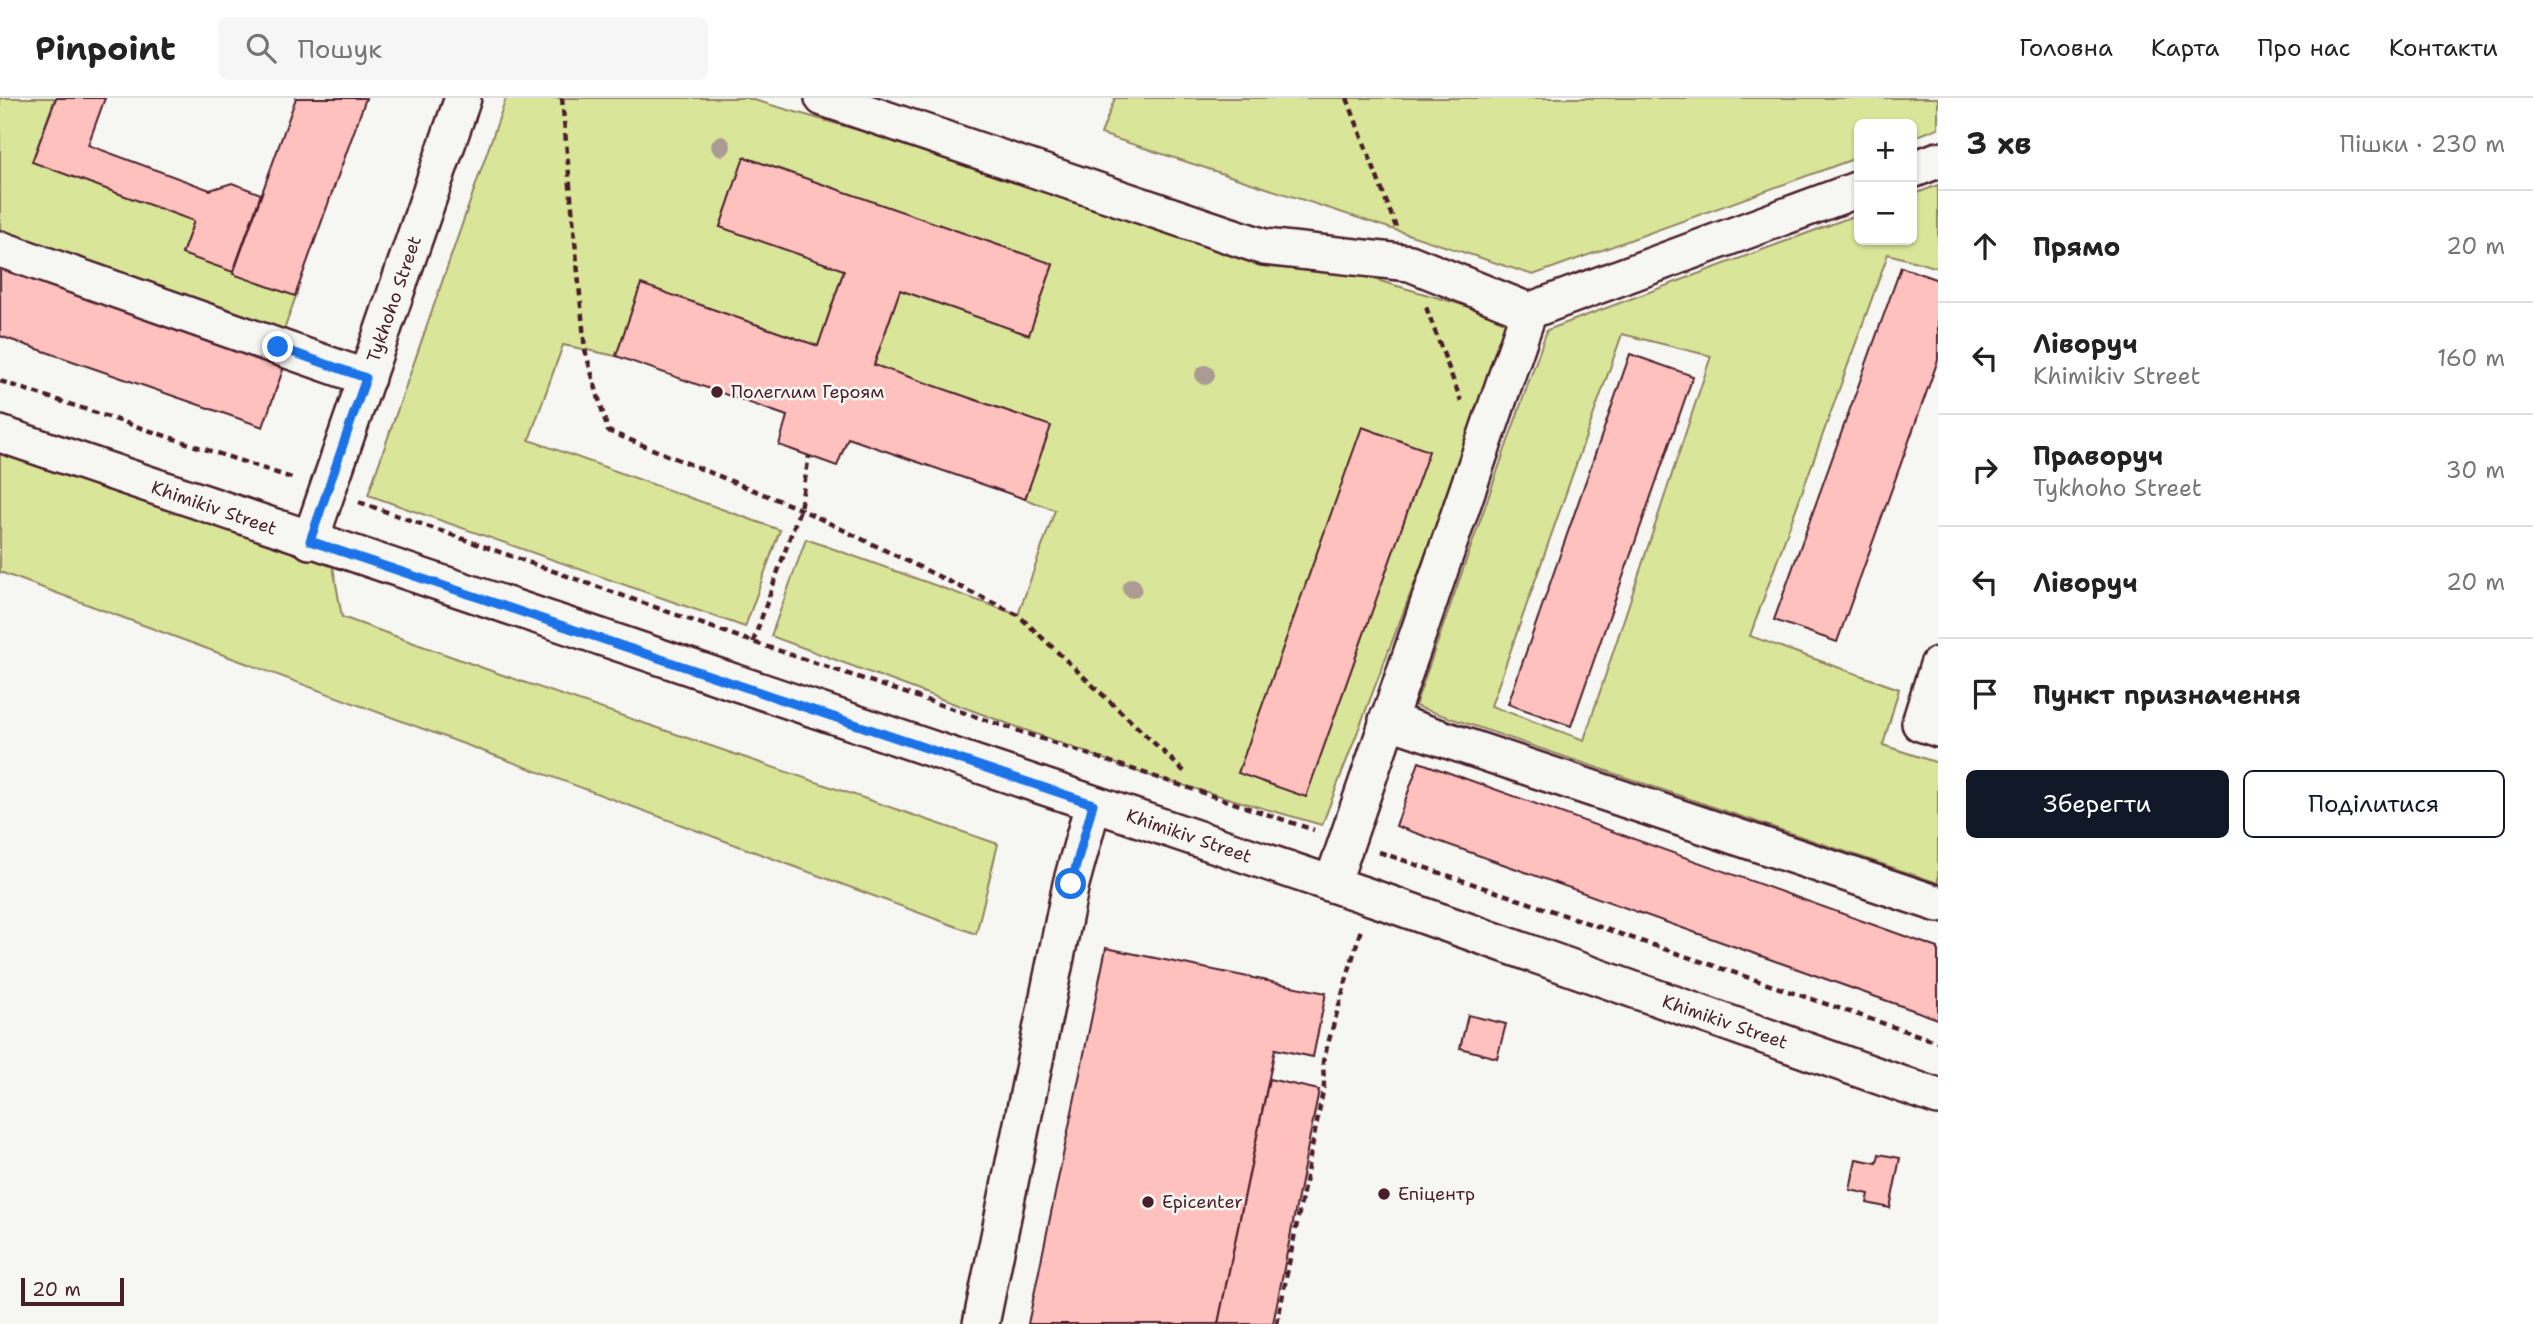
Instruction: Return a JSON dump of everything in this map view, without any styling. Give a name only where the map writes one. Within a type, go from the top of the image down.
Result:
[{"type":"street","name":"Tykhoho Street","points":[[310,541],[463,98]]},
{"type":"street","points":[[823,98],[1264,247],[1410,263],[1529,311],[1854,191]]},
{"type":"street","points":[[1917,168],[1938,160]]},
{"type":"street","points":[[0,250],[366,378]]},
{"type":"street","points":[[1332,884],[1529,311]]},
{"type":"street","name":"Khimikiv Street","points":[[0,434],[310,541],[1332,884],[1938,1097]]},
{"type":"street","points":[[1938,665],[1920,723],[1938,729]]},
{"type":"street","points":[[1387,720],[1938,904]]},
{"type":"street","points":[[981,1324],[1071,884],[1093,804]]},
{"type":"path","points":[[562,98],[584,350],[608,431],[800,509],[1018,615],[1187,774]]},
{"type":"path","points":[[0,381],[328,490],[753,642],[1938,1041]]},
{"type":"path","points":[[753,642],[800,509],[809,456]]},
{"type":"path","points":[[1277,1324],[1324,1086],[1323,1061],[1362,927],[1350,923]]},
{"type":"green space","points":[[0,98],[55,98],[32,162],[194,221],[182,254],[297,293],[278,347],[0,250]]},
{"type":"green space","points":[[506,98],[747,98],[1515,320],[1322,825],[1144,774],[771,636],[806,539],[1018,615],[1055,510],[1025,499],[1050,426],[874,365],[900,290],[1028,335],[1053,265],[745,157],[720,227],[844,270],[818,346],[641,285],[616,356],[563,345],[529,440],[780,530],[745,627],[368,495]]},
{"type":"green space","points":[[1115,98],[1938,98],[1938,128],[1917,136],[1917,119],[1854,119],[1854,159],[1533,275],[1101,134]]},
{"type":"green space","points":[[1938,185],[1938,268],[1888,254],[1750,636],[1899,689],[1883,745],[1938,763],[1938,883],[1415,706],[1547,330],[1854,216],[1854,245],[1917,245],[1917,193]],"holes":[[[1622,334],[1711,356],[1584,740],[1491,706]]]},
{"type":"green space","points":[[0,446],[332,561],[342,617],[497,673],[998,844],[976,934],[0,572]]},
{"type":"building","points":[[56,98],[105,98],[88,145],[210,190],[232,183],[261,194],[233,272],[182,254],[194,221],[32,162]]},
{"type":"building","points":[[296,98],[366,98],[295,296],[233,274]]},
{"type":"building","points":[[744,157],[1053,264],[1029,335],[900,290],[874,365],[1051,426],[1025,499],[848,438],[837,466],[779,445],[787,416],[616,356],[641,284],[818,346],[844,270],[720,227]]},
{"type":"building","points":[[0,261],[286,361],[263,427],[0,336]]},
{"type":"building","points":[[1901,267],[1938,280],[1938,360],[1837,642],[1774,620]]},
{"type":"building","points":[[1630,354],[1693,376],[1571,726],[1508,704]]},
{"type":"building","points":[[1362,427],[1429,451],[1306,797],[1238,773]]},
{"type":"building","points":[[1419,762],[1938,948],[1938,1019],[1396,826]]},
{"type":"building","name":"Epicenter","points":[[1106,948],[1326,993],[1313,1057],[1275,1049],[1218,1324],[1028,1324]]},
{"type":"building","points":[[1468,1015],[1506,1024],[1497,1058],[1460,1048]]},
{"type":"building","points":[[1269,1079],[1319,1090],[1273,1324],[1218,1324]]},
{"type":"building","points":[[1879,1154],[1900,1158],[1890,1208],[1867,1203],[1869,1194],[1850,1190],[1856,1159],[1877,1163]]},
{"type":"place","name":"Полеглим Героям","points":[[717,392]]},
{"type":"place","name":"Епіцентр","points":[[1384,1194]]},
{"type":"place","name":"Epicenter","points":[[1148,1202]]},
{"type":"route","points":[[278,347],[366,378],[310,541],[1093,804],[1071,884]]}]
